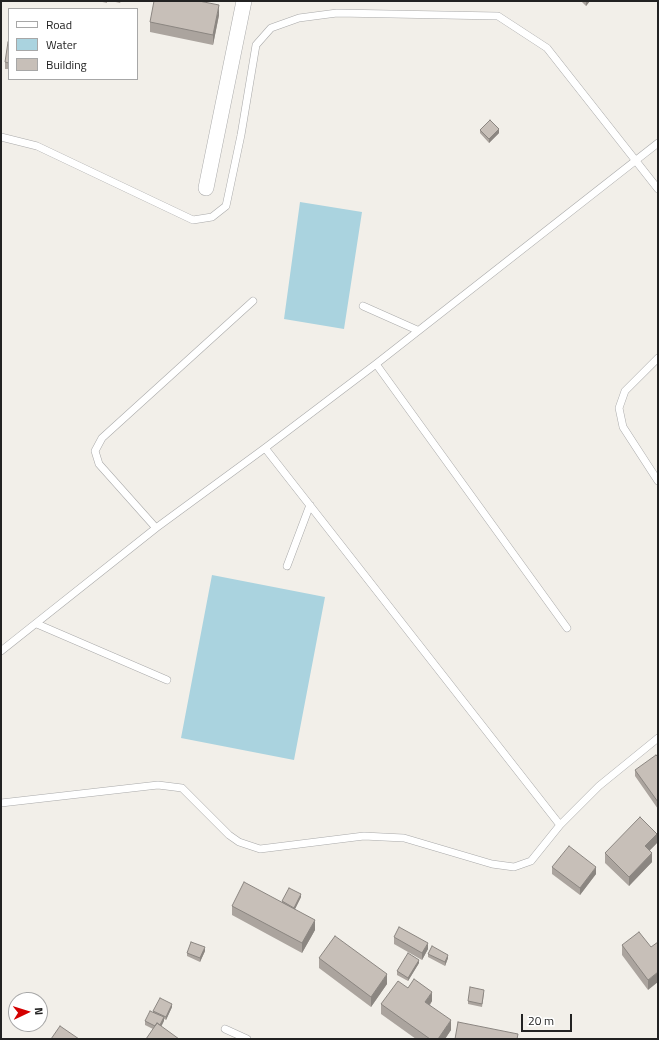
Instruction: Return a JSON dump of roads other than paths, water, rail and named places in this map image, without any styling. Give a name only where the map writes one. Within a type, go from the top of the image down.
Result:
[{"type":"street","points":[[206,188],[244,1]]},
{"type":"lane","points":[[1,137],[37,146],[193,220],[212,217],[226,206],[241,135],[256,45],[271,28],[299,18],[337,14],[498,16],[547,48],[658,189]]},
{"type":"lane","points":[[1,651],[38,624],[156,528],[376,364],[658,143]]},
{"type":"lane","points":[[156,528],[100,464],[96,451],[102,438],[253,302]]},
{"type":"lane","points":[[363,306],[418,330]]},
{"type":"lane","points":[[658,358],[625,391],[618,408],[623,427],[658,481]]},
{"type":"lane","points":[[376,364],[567,628]]},
{"type":"lane","points":[[265,448],[560,825]]},
{"type":"lane","points":[[287,566],[310,505]]},
{"type":"lane","points":[[38,624],[168,680]]},
{"type":"lane","points":[[1,803],[158,785],[182,788],[229,835],[239,842],[260,849],[364,836],[404,838],[492,864],[514,867],[531,862],[560,825],[599,786],[658,738]]},
{"type":"lane","points":[[225,1028],[247,1039]]},
{"type":"water","points":[[300,202],[362,212],[344,329],[284,319]]},
{"type":"water","points":[[212,575],[325,597],[294,760],[181,738]]}]
